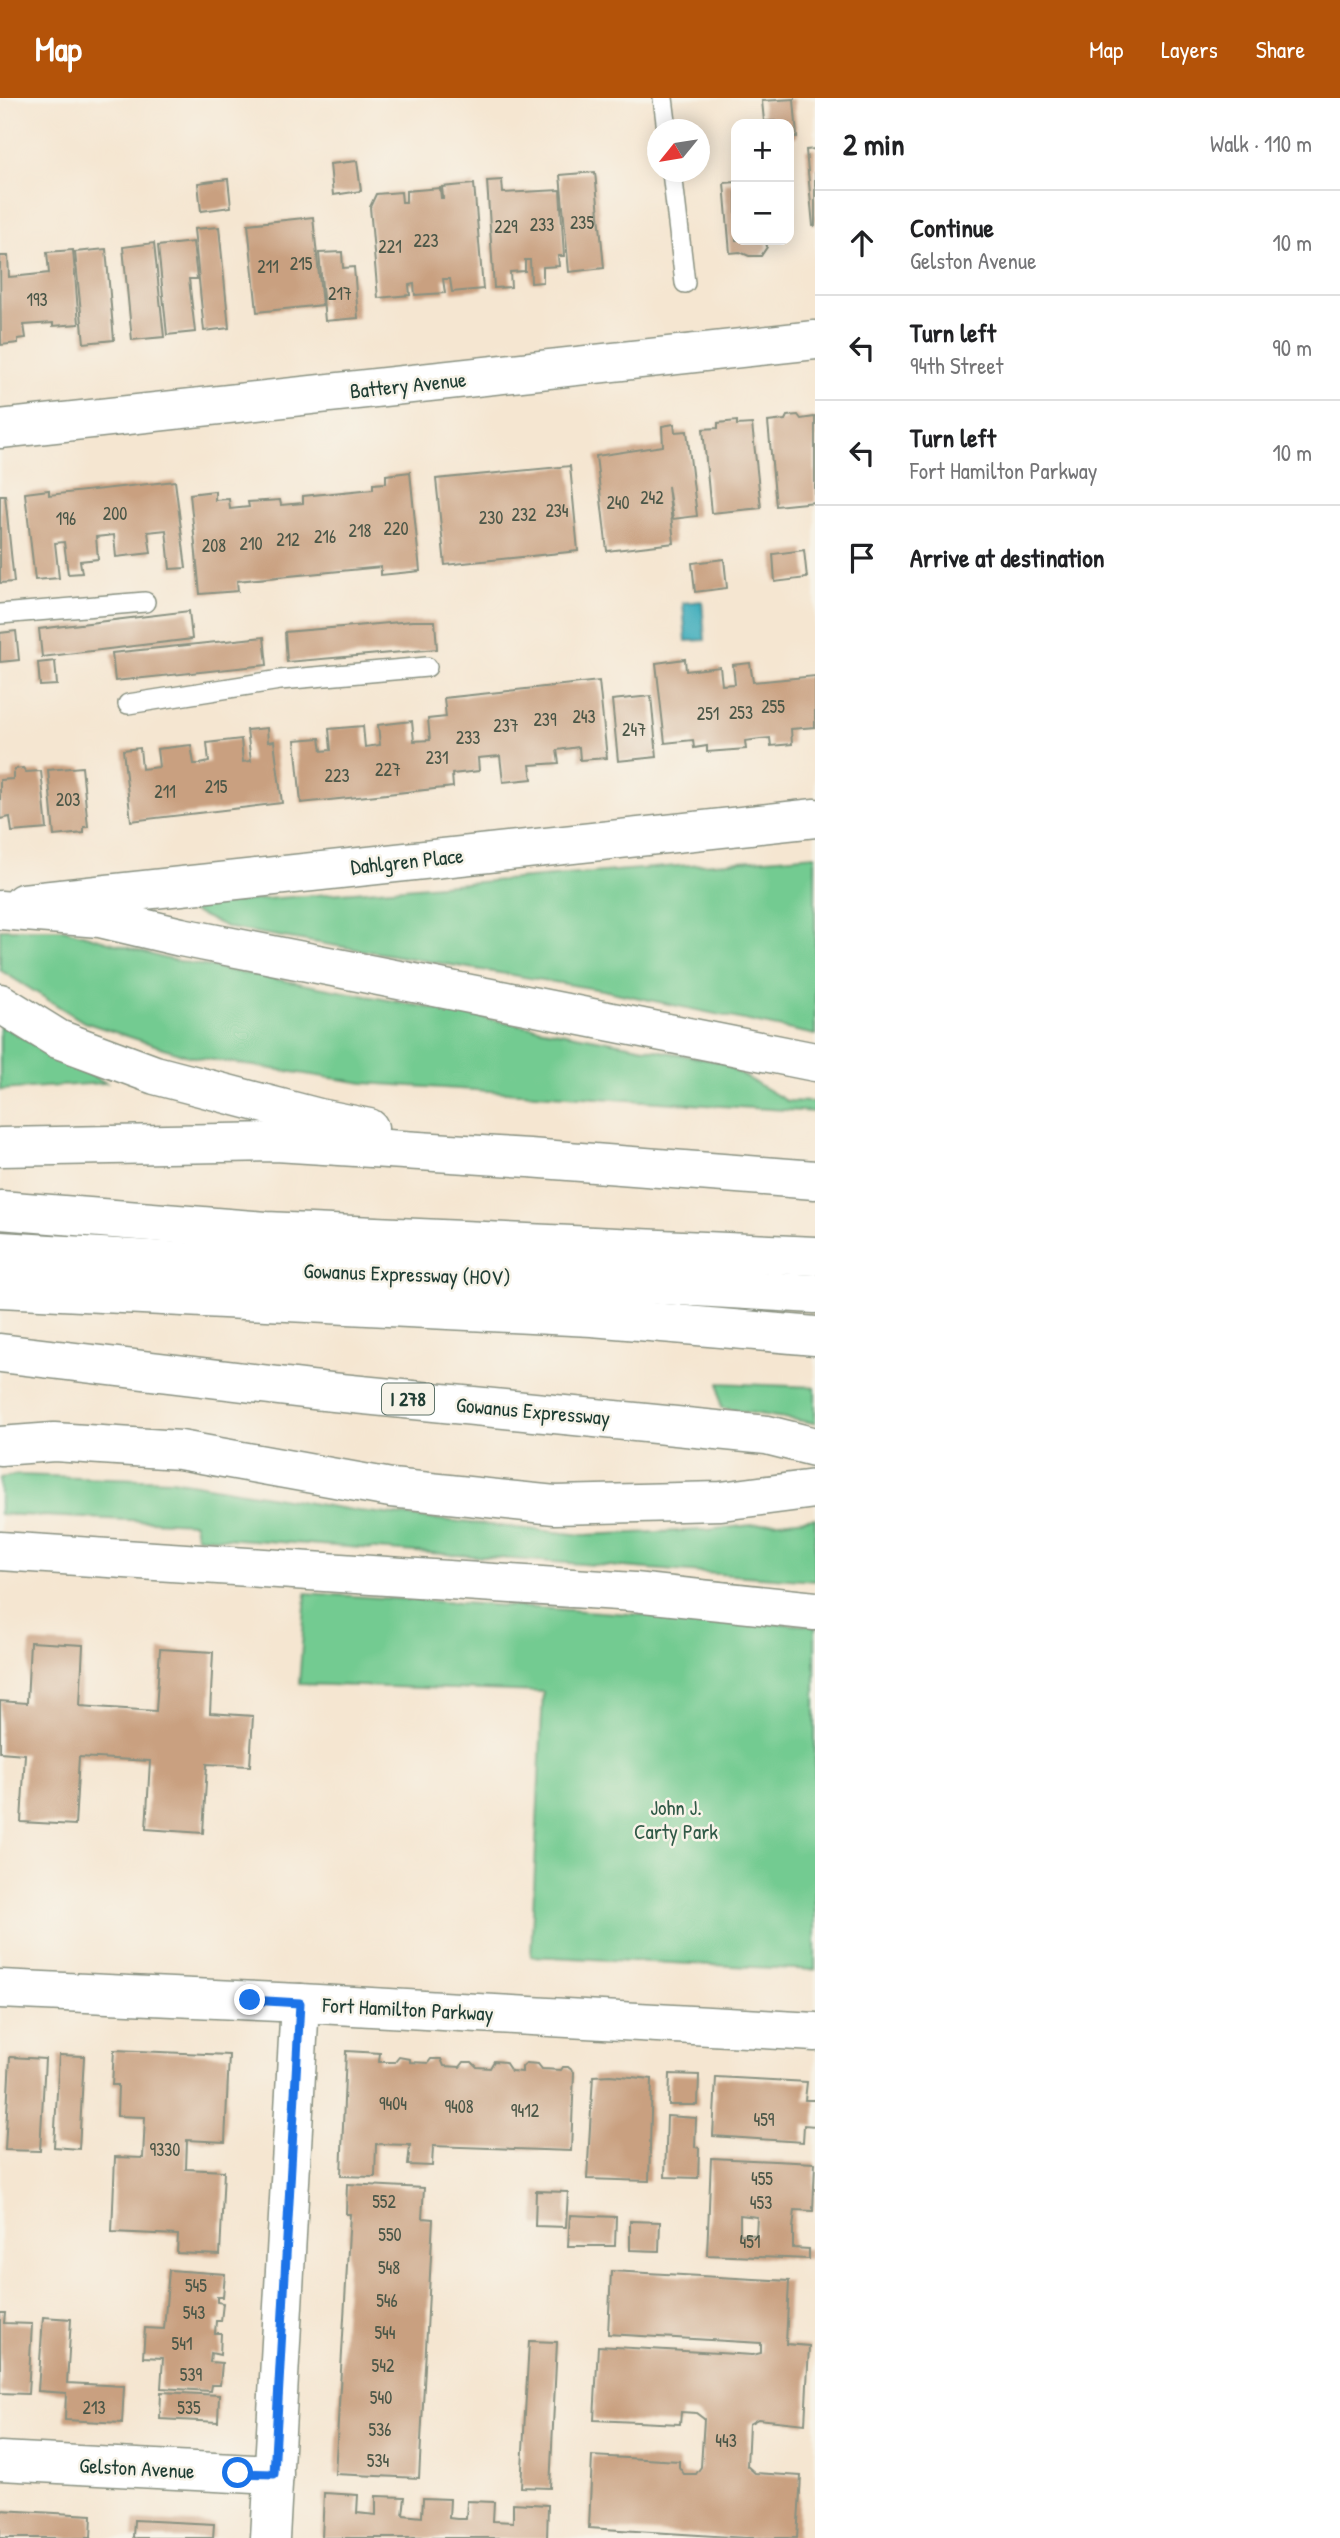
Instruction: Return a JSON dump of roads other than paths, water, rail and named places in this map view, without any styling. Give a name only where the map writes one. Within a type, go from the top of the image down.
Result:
[{"type":"main road","name":"Battery Avenue","points":[[0,429],[815,340]]},
{"type":"main road","name":"Dahlgren Place","points":[[0,907],[815,817]]},
{"type":"main road","points":[[0,907],[100,918],[181,937],[815,1062]]},
{"type":"main road","points":[[0,1003],[58,1039],[155,1074],[319,1118],[529,1158]]},
{"type":"main road","points":[[0,1147],[276,1142],[815,1180]]},
{"type":"main road","points":[[0,1210],[266,1231],[815,1256]]},
{"type":"main road","name":"Gowanus Expressway (HOV)","points":[[0,1251],[337,1272],[626,1283],[815,1294]]},
{"type":"main road","points":[[0,1287],[592,1317],[815,1336]]},
{"type":"main road","name":"Gowanus Expressway","points":[[0,1353],[312,1390],[767,1435],[815,1447]]},
{"type":"main road","points":[[0,1446],[54,1442],[180,1450],[391,1488],[555,1505],[721,1501],[815,1489]]},
{"type":"main road","points":[[0,1551],[634,1592],[815,1611]]},
{"type":"main road","name":"Fort Hamilton Parkway","points":[[0,1989],[815,2032]]},
{"type":"main road","points":[[270,2538],[300,2003]]},
{"type":"main road","name":"Gelston Avenue","points":[[0,2461],[274,2474]]},
{"type":"lane","points":[[663,98],[666,119]]},
{"type":"lane","points":[[673,182],[685,283]]},
{"type":"lane","points":[[0,614],[145,602]]},
{"type":"lane","points":[[128,704],[280,680],[427,667]]},
{"type":"water","points":[[702,601],[705,640],[686,641],[683,603]]},
{"type":"park label","name":"John J. Carty Park","points":[[676,1819]]}]
